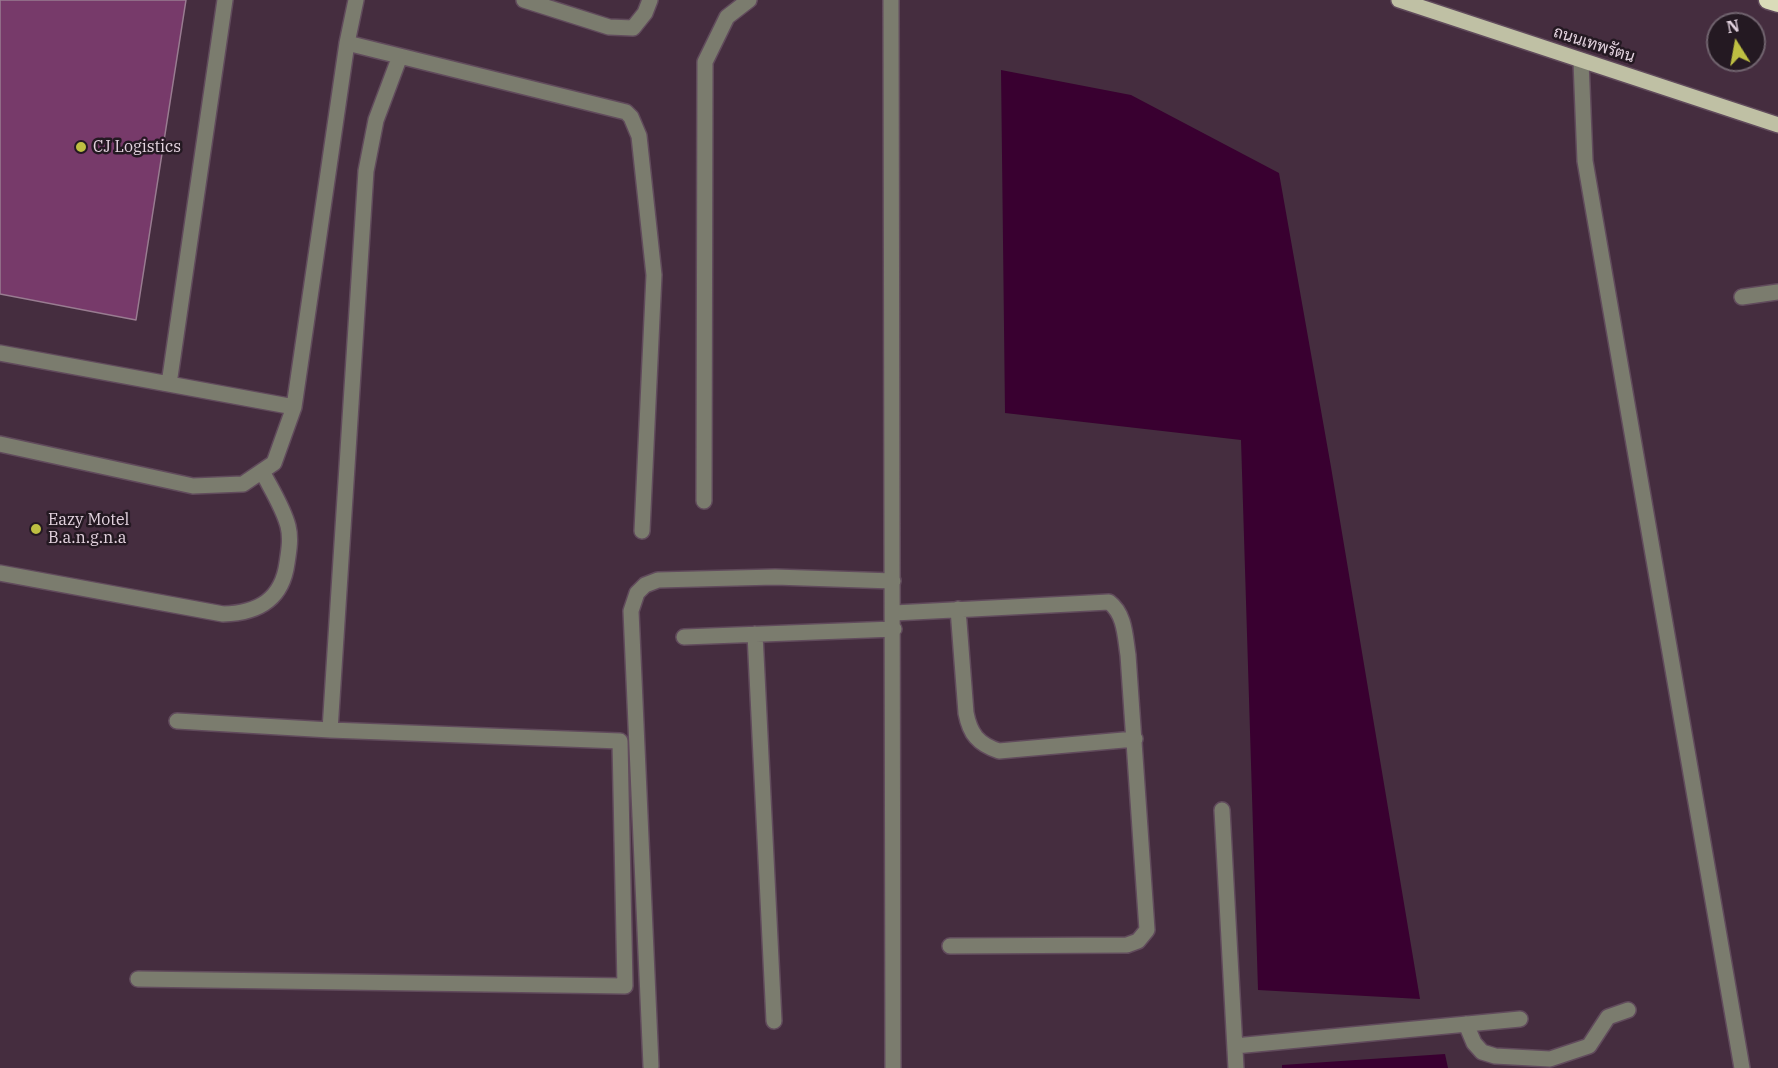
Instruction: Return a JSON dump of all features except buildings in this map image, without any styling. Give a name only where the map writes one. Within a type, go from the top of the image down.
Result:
[{"type":"highway","points":[[1768,0],[1778,3]]},
{"type":"main road","name":"ถนนเทพรัตน","points":[[1399,0],[1778,125]]},
{"type":"street","points":[[169,384],[225,0]]},
{"type":"street","points":[[0,444],[193,486],[243,484],[274,463],[294,407],[347,43],[356,0]]},
{"type":"street","points":[[524,0],[609,27],[633,28],[645,13],[650,0]]},
{"type":"street","points":[[704,501],[705,62],[727,17],[749,0]]},
{"type":"street","points":[[891,0],[894,581],[893,1068]]},
{"type":"street","points":[[347,43],[626,112],[636,125],[654,275],[642,531]]},
{"type":"street","points":[[330,730],[366,171],[376,120],[400,56]]},
{"type":"street","points":[[1581,61],[1585,161],[1742,1068]]},
{"type":"street","points":[[1742,297],[1778,292]]},
{"type":"street","points":[[0,353],[294,407]]},
{"type":"street","points":[[0,573],[223,614],[253,611],[277,595],[286,575],[290,543],[288,526],[262,471]]},
{"type":"street","points":[[651,1066],[632,611],[637,592],[645,585],[658,580],[681,579],[775,577],[894,581]]},
{"type":"street","points":[[894,613],[1109,602],[1117,608],[1128,655],[1148,915],[1147,930],[1134,943],[1119,946],[950,946]]},
{"type":"street","points":[[958,609],[966,713],[969,727],[983,746],[999,751],[1135,740]]},
{"type":"street","points":[[684,637],[894,630]]},
{"type":"street","points":[[755,634],[774,1021]]},
{"type":"street","points":[[138,979],[625,986],[620,741],[330,730],[177,720]]},
{"type":"street","points":[[1222,810],[1236,1068]]},
{"type":"street","points":[[1466,1024],[1474,1043],[1482,1052],[1495,1056],[1550,1059],[1589,1046],[1608,1017],[1628,1010]]},
{"type":"street","points":[[1235,1046],[1520,1019]]},
{"type":"shaded area","points":[[1001,70],[1131,95],[1279,173],[1420,999],[1258,990],[1241,440],[1005,413]]},
{"type":"shaded area","points":[[1445,1054],[1448,1068],[1282,1068],[1282,1065]]},
{"type":"place","name":"CJ Logistics","points":[[81,147]]},
{"type":"place","name":"Eazy Motel B.a.n.g.n.a","points":[[36,529]]}]
